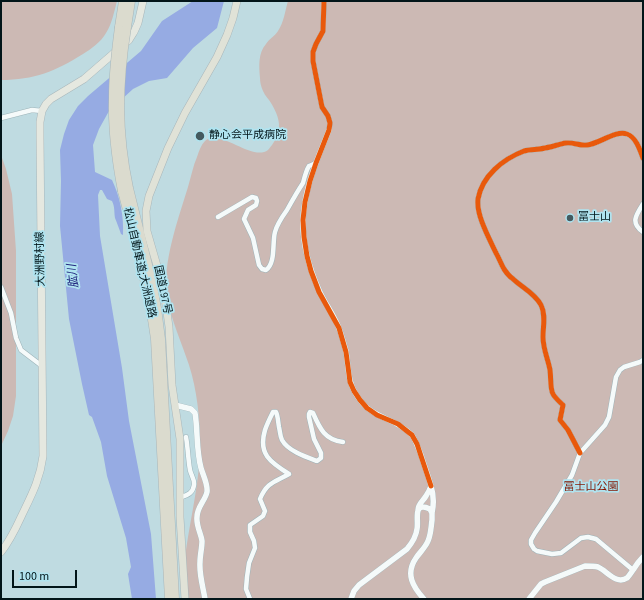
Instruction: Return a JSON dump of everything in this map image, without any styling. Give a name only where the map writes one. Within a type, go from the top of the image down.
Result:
[{"type":"highway","name":"松山自動車道;大洲道路","points":[[123,1],[123,27]]},
{"type":"highway","name":"松山自動車道;大洲道路","points":[[131,1],[123,27],[113,79],[115,154],[152,281],[157,308],[161,339],[175,599]]},
{"type":"highway","name":"国道197号","points":[[185,599],[180,517],[180,439],[172,385],[169,327],[158,269],[147,231],[146,211],[149,196],[168,148],[185,112],[217,57],[227,35],[237,1]]},
{"type":"highway","name":"松山自動車道;大洲道路","points":[[125,189],[146,283],[155,338],[169,599]]},
{"type":"main road","points":[[42,111],[51,99],[84,79],[129,40],[138,24],[143,1]]},
{"type":"main road","name":"大洲野村線","points":[[1,552],[8,544],[33,492],[41,468],[42,366],[40,122],[42,111]]},
{"type":"street","points":[[324,1],[323,31],[313,52],[313,61],[322,107],[328,116],[330,130],[316,163],[304,202],[303,220],[307,256],[311,271],[320,292],[339,328],[346,352],[350,382],[360,400],[367,408],[377,415],[398,424],[407,430],[417,444],[433,494],[430,535],[424,549],[415,559],[410,573],[414,588],[424,599]]},
{"type":"street","points":[[1,118],[32,110],[42,111]]},
{"type":"street","points":[[580,453],[568,430],[560,420],[563,405],[552,394],[550,370],[544,351],[544,320],[541,306],[537,299],[512,279],[502,266],[482,221],[478,199],[487,178],[496,168],[506,160],[531,150],[567,143],[585,145],[593,144],[622,133],[628,134],[632,138],[640,150],[643,158]]},
{"type":"street","points":[[218,217],[252,197],[256,198],[258,201],[256,205],[248,210],[244,219],[253,238],[259,265],[262,269],[266,270],[272,261],[273,242],[277,225],[303,183],[310,166],[316,163]]},
{"type":"street","points":[[643,204],[635,219],[638,229],[643,232]]},
{"type":"street","points":[[1,287],[11,313],[16,338],[21,350],[42,366]]},
{"type":"street","points":[[633,570],[596,540],[588,537],[580,538],[561,553],[552,554],[534,549],[531,544],[531,540],[572,475],[580,453],[605,425],[609,417],[616,377],[620,370],[643,360]]},
{"type":"street","points":[[175,405],[191,409],[195,413],[199,459],[207,485],[205,498],[198,510],[196,518],[202,538],[200,568],[205,599]]},
{"type":"street","points":[[250,599],[246,589],[249,563],[254,548],[254,541],[250,532],[250,525],[263,516],[265,511],[260,499],[269,484],[290,474],[269,459],[264,451],[263,440],[266,428],[273,412],[276,412],[277,414],[278,426],[282,440],[304,456],[317,461],[321,458],[321,453],[314,439],[309,417],[310,412],[313,414],[324,433],[330,439],[343,442]]},
{"type":"street","points":[[181,496],[188,495],[193,490],[194,486],[190,471],[186,437]]},
{"type":"street","points":[[351,599],[354,591],[359,585],[407,549],[412,543],[418,528],[417,508],[425,498],[431,486]]},
{"type":"street","points":[[418,510],[425,507],[430,509],[432,513]]},
{"type":"street","points":[[529,599],[541,584],[585,566],[599,568],[614,578],[620,580],[625,579],[643,558]]},
{"type":"green space","points":[[1,1],[117,1],[113,18],[104,36],[89,50],[54,70],[24,78],[1,80]]},
{"type":"green space","name":"冨士山公園","points":[[288,1],[643,1],[643,599],[185,599],[185,556],[199,471],[200,445],[198,404],[192,375],[174,323],[167,297],[166,284],[169,256],[194,164],[202,144],[211,138],[218,138],[253,152],[261,152],[268,150],[278,134],[278,119],[274,108],[262,88],[259,69],[263,48],[280,28]]},
{"type":"green space","points":[[1,155],[12,194],[16,251],[16,396],[13,416],[1,446]]},
{"type":"water","name":"肱川","points":[[193,1],[224,1],[217,28],[193,48],[167,78],[149,81],[133,89],[109,111],[99,129],[93,145],[95,172],[112,180],[122,214],[123,235],[121,234],[115,218],[112,201],[107,199],[102,190],[100,190],[98,195],[100,236],[122,368],[129,421],[151,534],[156,599],[132,599],[128,574],[131,567],[126,538],[107,476],[101,442],[92,417],[89,415],[69,319],[60,226],[60,150],[69,120],[78,106],[141,51],[162,21]]},
{"type":"cycle path","points":[[324,1],[323,31],[313,52],[313,61],[322,107],[328,116],[330,123],[329,130],[310,181],[305,202],[303,220],[307,256],[319,292],[339,328],[346,352],[350,382],[354,391],[367,408],[377,415],[398,424],[412,435],[417,444],[431,486]]},
{"type":"cycle path","points":[[580,453],[568,430],[560,420],[563,405],[552,392],[550,370],[543,341],[543,309],[535,297],[504,269],[484,226],[479,212],[478,199],[484,183],[495,169],[516,154],[524,151],[542,149],[566,143],[587,145],[612,135],[622,133],[633,138],[643,158]]},
{"type":"place","name":"静心会平成病院","points":[[200,136]]},
{"type":"place","name":"冨士山","points":[[570,218]]}]
